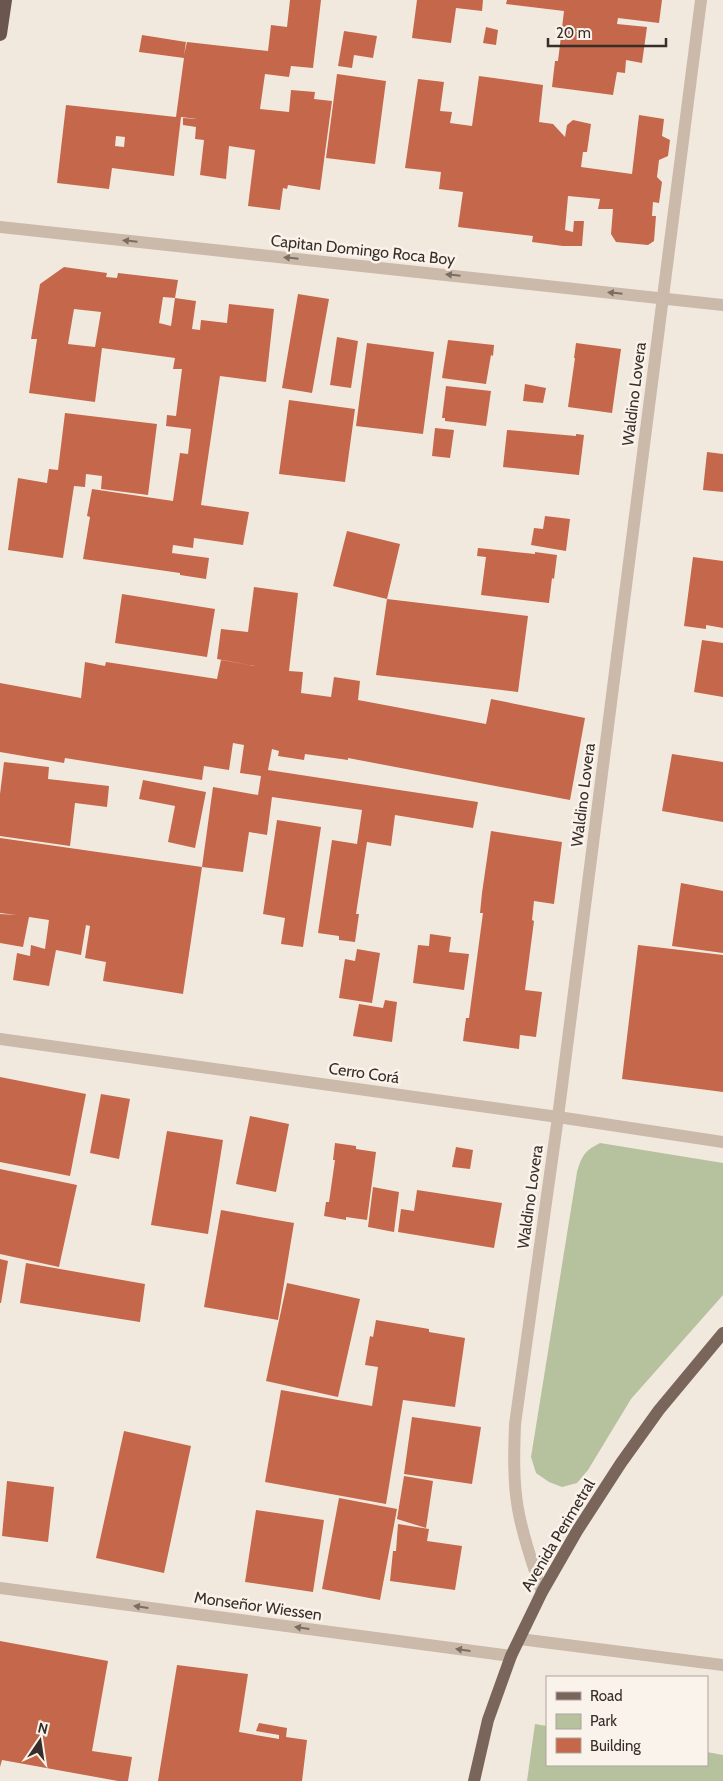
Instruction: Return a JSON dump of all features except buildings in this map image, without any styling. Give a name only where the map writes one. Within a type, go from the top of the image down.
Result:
[{"type":"highway","points":[[0,34],[5,0]]},
{"type":"main road","name":"Avenida Perimetral","points":[[474,1781],[488,1720],[511,1656],[542,1592],[577,1531],[621,1463],[659,1410],[723,1333]]},
{"type":"street","name":"Waldino Lovera","points":[[542,1592],[527,1549],[518,1508],[514,1469],[514,1424],[558,1117],[701,0]]},
{"type":"street","name":"Capitan Domingo Roca Boy","points":[[0,227],[723,305]]},
{"type":"street","name":"Cerro Corá","points":[[0,1039],[723,1142]]},
{"type":"street","name":"Monseñor Wiessen","points":[[0,1588],[511,1656]]},
{"type":"street","points":[[520,1639],[723,1665]]},
{"type":"green space","points":[[600,1143],[723,1163],[723,1295],[631,1399],[588,1470],[577,1483],[562,1487],[549,1482],[536,1473],[531,1457],[577,1172],[584,1154]]},
{"type":"green space","points":[[535,1724],[546,1726],[546,1766],[708,1766],[708,1752],[723,1755],[723,1781],[527,1781]]}]
